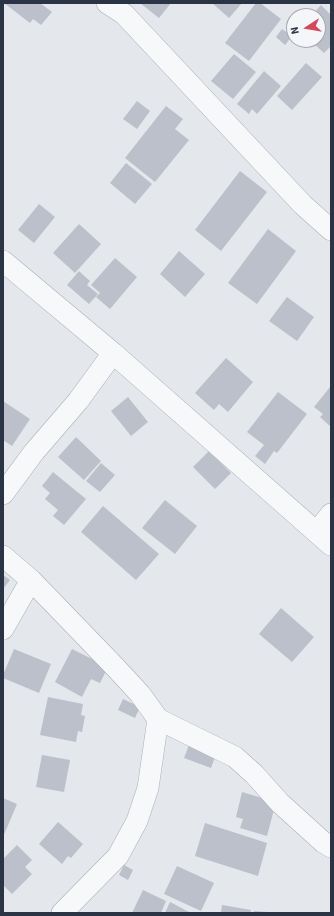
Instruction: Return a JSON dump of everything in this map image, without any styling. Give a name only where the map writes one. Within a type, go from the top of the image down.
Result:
[{"type":"street","points":[[107,3],[124,14],[303,206],[331,230]]},
{"type":"street","points":[[3,261],[113,353],[324,538],[331,514]]},
{"type":"street","points":[[3,494],[34,452],[78,401],[113,353]]},
{"type":"street","points":[[3,556],[31,580],[140,694],[158,719],[236,757],[254,774],[280,803],[323,842],[331,847]]},
{"type":"street","points":[[3,629],[31,580]]},
{"type":"street","points":[[62,913],[118,856],[137,821],[148,788],[152,750],[158,719]]},
{"type":"building","points":[[4,3],[40,3],[52,12],[41,25],[33,19],[30,23]]},
{"type":"building","points":[[140,3],[171,3],[159,18]]},
{"type":"building","points":[[212,3],[242,3],[229,18]]},
{"type":"building","points":[[256,3],[260,3],[281,19],[249,61],[225,43]]},
{"type":"building","points":[[326,10],[331,15],[331,46],[324,53],[319,48],[326,48]]},
{"type":"building","points":[[282,29],[286,32],[286,44],[285,45],[276,37]]},
{"type":"building","points":[[234,54],[256,72],[233,99],[211,81]]},
{"type":"building","points":[[306,63],[322,77],[292,110],[277,96]]},
{"type":"building","points":[[264,71],[281,86],[257,114],[252,109],[249,114],[237,104]]},
{"type":"building","points":[[137,101],[150,111],[137,129],[123,119]]},
{"type":"building","points":[[166,106],[183,119],[175,129],[189,140],[155,182],[125,158]]},
{"type":"building","points":[[126,163],[152,184],[135,204],[110,183]]},
{"type":"building","points":[[240,171],[267,192],[221,251],[195,230]]},
{"type":"building","points":[[39,204],[55,217],[34,243],[18,230]]},
{"type":"building","points":[[79,224],[101,244],[75,273],[53,253]]},
{"type":"building","points":[[268,229],[296,251],[257,304],[228,283]]},
{"type":"building","points":[[179,251],[205,274],[185,297],[160,274]]},
{"type":"building","points":[[115,258],[137,277],[110,309],[96,297],[100,293],[91,285]]},
{"type":"building","points":[[79,271],[90,281],[87,285],[98,294],[89,304],[67,285]]},
{"type":"building","points":[[287,297],[314,317],[297,341],[269,321]]},
{"type":"building","points":[[226,358],[253,382],[228,412],[219,404],[214,410],[195,393]]},
{"type":"building","points":[[330,387],[331,427],[320,417],[323,414],[314,407]]},
{"type":"building","points":[[278,392],[307,414],[277,453],[274,451],[265,464],[255,456],[264,445],[247,432]]},
{"type":"building","points":[[128,397],[148,422],[131,436],[111,411]]},
{"type":"building","points":[[3,401],[30,419],[12,446],[3,440]]},
{"type":"building","points":[[76,437],[101,461],[84,480],[58,457]]},
{"type":"building","points":[[209,451],[231,473],[215,489],[193,467]]},
{"type":"building","points":[[101,463],[115,475],[100,492],[86,481]]},
{"type":"building","points":[[53,472],[86,499],[64,525],[53,516],[58,510],[45,499],[50,493],[42,486]]},
{"type":"building","points":[[165,500],[197,526],[175,554],[142,528]]},
{"type":"building","points":[[103,506],[159,554],[136,580],[81,532]]},
{"type":"building","points":[[3,575],[10,580],[3,589]]},
{"type":"building","points":[[281,608],[314,637],[292,662],[259,634]]},
{"type":"building","points":[[14,649],[51,664],[39,693],[3,678]]},
{"type":"building","points":[[72,649],[108,667],[100,683],[91,679],[82,697],[55,682]]},
{"type":"building","points":[[48,697],[83,704],[81,715],[85,716],[82,732],[78,731],[76,742],[40,735]]},
{"type":"building","points":[[123,699],[140,707],[135,718],[118,710]]},
{"type":"building","points":[[189,745],[216,754],[211,768],[184,758]]},
{"type":"building","points":[[42,755],[70,760],[64,792],[36,787]]},
{"type":"building","points":[[242,792],[276,802],[267,836],[240,828],[243,819],[236,817]]},
{"type":"building","points":[[3,798],[17,804],[3,837]]},
{"type":"building","points":[[58,822],[83,844],[71,858],[68,856],[62,864],[39,844]]},
{"type":"building","points":[[205,823],[267,843],[258,876],[195,856]]},
{"type":"building","points":[[17,845],[32,860],[25,867],[32,874],[12,894],[3,885],[3,859]]},
{"type":"building","points":[[124,865],[133,870],[128,880],[119,875]]},
{"type":"building","points":[[177,866],[214,883],[201,911],[164,894]]},
{"type":"building","points":[[143,890],[166,901],[161,913],[132,913]]},
{"type":"building","points":[[170,902],[191,913],[165,913]]},
{"type":"building","points":[[222,905],[251,910],[250,913],[221,913]]},
{"type":"building","points":[[254,911],[268,912],[268,913],[254,913]]}]
